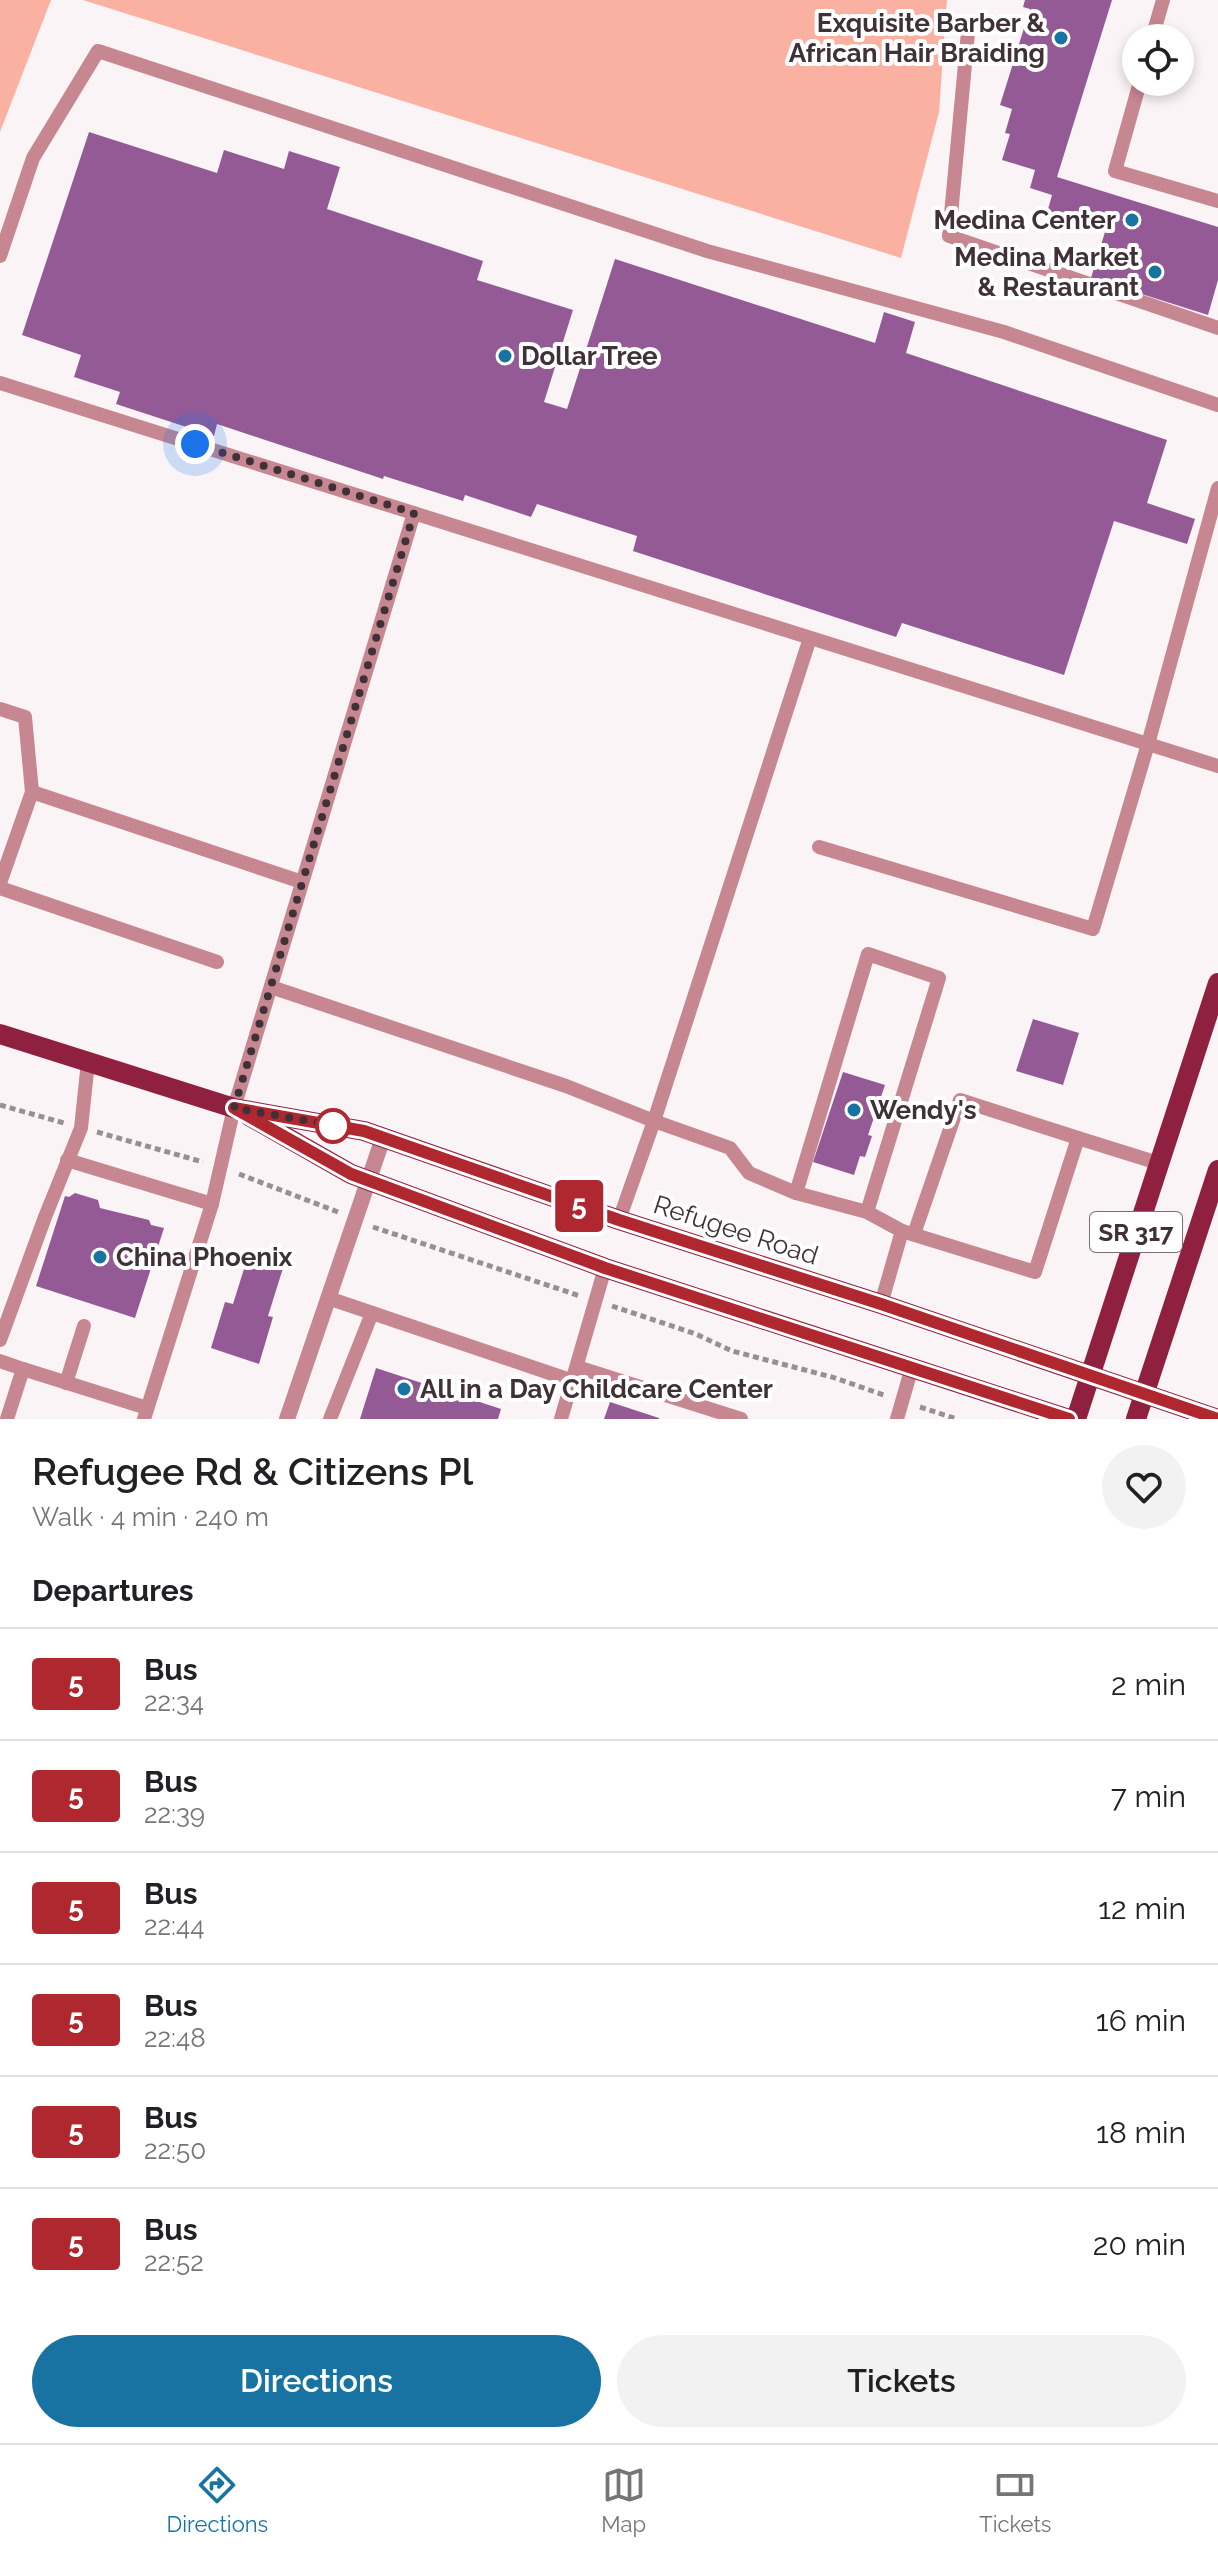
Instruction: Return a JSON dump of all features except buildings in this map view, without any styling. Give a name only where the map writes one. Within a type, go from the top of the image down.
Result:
[{"type":"main road","name":"SR 317","points":[[1076,1419],[1218,983]]},
{"type":"main road","name":"Refugee Road","points":[[0,1034],[234,1108],[364,1131],[619,1220],[881,1304],[1218,1419]]},
{"type":"main road","name":"Refugee Road","points":[[234,1108],[351,1174],[605,1268],[1069,1419]]},
{"type":"main road","name":"SR 317","points":[[1136,1419],[1218,1170]]},
{"type":"street","points":[[287,1419],[383,1138]]},
{"type":"lane","points":[[1156,24],[1163,0]]},
{"type":"lane","points":[[968,32],[949,236],[1218,328]]},
{"type":"lane","points":[[0,256],[33,158],[98,51],[707,251],[1004,332],[1218,405]]},
{"type":"lane","points":[[1136,96],[1115,171],[1218,201]]},
{"type":"lane","points":[[0,383],[1218,766]]},
{"type":"lane","points":[[819,847],[1093,929],[1148,744],[1218,488]]},
{"type":"lane","points":[[0,1361],[146,1414],[212,1204],[234,1108],[414,513]]},
{"type":"lane","points":[[619,1220],[810,638]]},
{"type":"lane","points":[[0,709],[25,717],[32,792],[0,885],[217,962]]},
{"type":"lane","points":[[32,792],[302,882]]},
{"type":"lane","points":[[796,1193],[868,954],[939,978],[867,1212]]},
{"type":"lane","points":[[271,987],[566,1086],[730,1148],[749,1173],[796,1193],[867,1212],[908,1232],[1035,1272],[1078,1138]]},
{"type":"lane","points":[[0,1340],[81,1128],[88,1062]]},
{"type":"lane","points":[[881,1304],[960,1100],[1158,1163]]},
{"type":"lane","points":[[67,1160],[212,1204]]},
{"type":"lane","points":[[561,1419],[605,1268]]},
{"type":"lane","points":[[328,1298],[575,1374],[741,1419]]},
{"type":"lane","points":[[330,1419],[372,1313]]},
{"type":"lane","points":[[66,1383],[84,1326]]},
{"type":"lane","points":[[897,1419],[912,1367]]},
{"type":"lane","points":[[7,1419],[23,1369]]},
{"type":"path","points":[[0,1105],[67,1124]]},
{"type":"path","points":[[95,1132],[210,1163]]},
{"type":"path","points":[[248,1177],[334,1210]]},
{"type":"path","points":[[378,1228],[566,1292]]},
{"type":"path","points":[[616,1308],[696,1334],[732,1351],[832,1377],[957,1419]]},
{"type":"shaded area","points":[[0,0],[51,0],[0,132]]},
{"type":"shaded area","points":[[83,0],[947,0],[939,112],[901,258]]},
{"type":"bus line","name":"5","points":[[1069,1419],[605,1268],[351,1174],[234,1108],[364,1131],[619,1220],[881,1304],[1218,1419]]},
{"type":"place","name":"Exquisite Barber & African Hair Braiding","points":[[1061,38]]},
{"type":"place","name":"Medina Center","points":[[1132,220]]},
{"type":"place","name":"Medina Market & Restaurant","points":[[1155,272]]},
{"type":"place","name":"Dollar Tree","points":[[505,356]]},
{"type":"place","name":"Wendy's","points":[[854,1110]]},
{"type":"place","name":"China Phoenix","points":[[100,1257]]},
{"type":"place","name":"All in a Day Childcare Center","points":[[404,1389]]},
{"type":"route","points":[[195,444],[414,513],[234,1108],[338,1126],[333,1126]]}]
